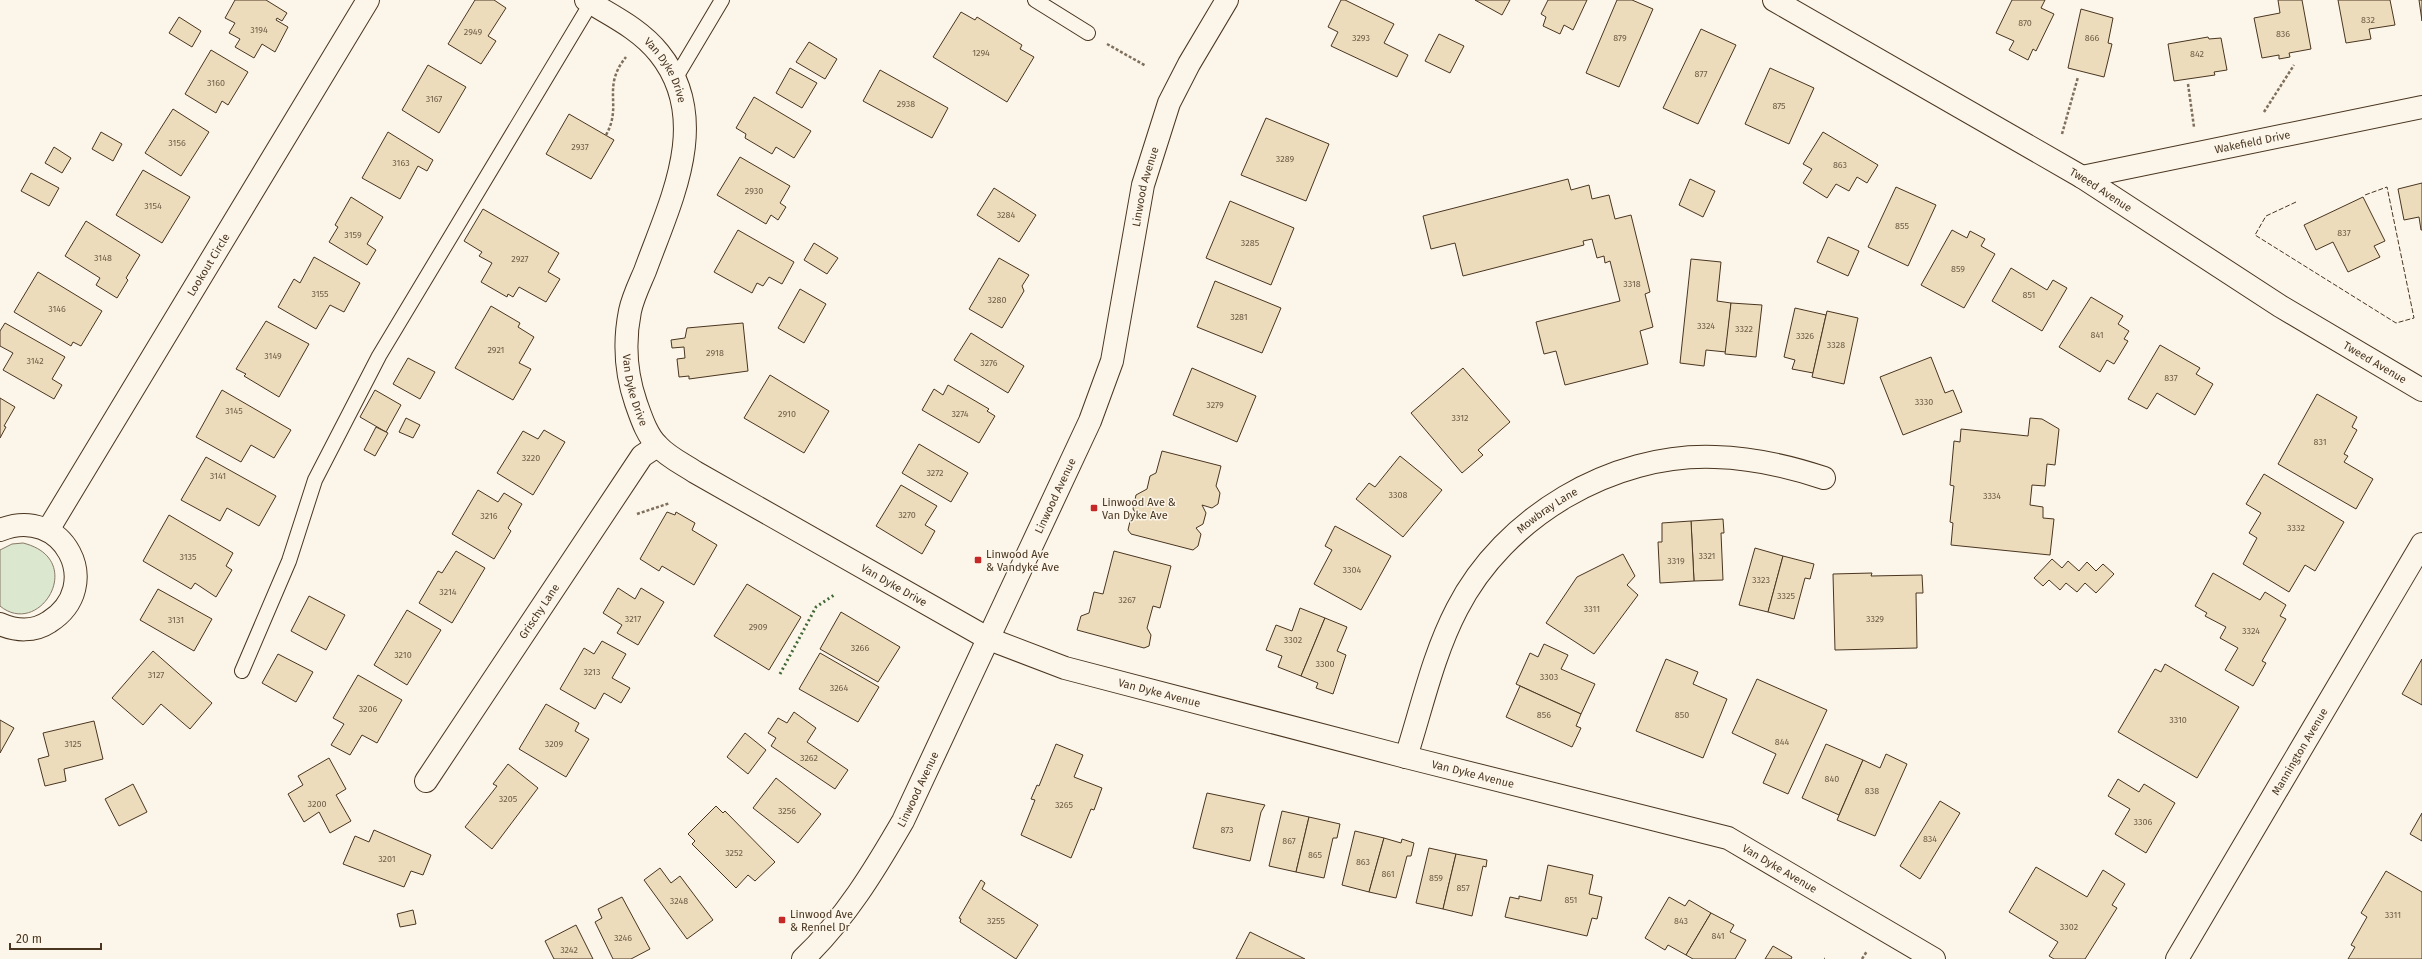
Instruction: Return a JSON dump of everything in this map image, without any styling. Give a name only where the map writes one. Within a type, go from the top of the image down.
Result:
[{"type":"street","name":"Lookout Circle","points":[[48,530],[368,0]]},
{"type":"street","name":"Linwood Avenue","points":[[803,959],[822,940],[867,883],[903,821],[1090,422],[1112,361],[1143,185],[1169,103],[1189,64],[1227,0]]},
{"type":"street","name":"Tweed Avenue","points":[[1774,0],[2082,176],[2280,306],[2422,390]]},
{"type":"street","name":"Van Dyke Drive","points":[[588,2],[638,31],[659,54],[675,79],[684,108],[686,139],[681,169],[630,309],[627,338],[628,366],[633,394],[643,421],[657,446],[695,472],[989,639]]},
{"type":"street","name":"Wakefield Drive","points":[[2082,176],[2422,107]]},
{"type":"street","name":"Grischy Lane","points":[[426,781],[642,456],[657,446]]},
{"type":"street","name":"Mowbray Lane","points":[[1406,757],[1440,646],[1458,607],[1489,560],[1519,530],[1553,504],[1586,486],[1629,469],[1671,460],[1714,457],[1756,460],[1797,469],[1824,478]]},
{"type":"street","points":[[0,530],[13,524],[31,524],[48,530],[61,540],[71,554],[75,570],[75,587],[69,603],[58,616],[44,625],[28,630],[11,628],[0,624]]},
{"type":"street","name":"Mannington Avenue","points":[[2177,959],[2422,544]]},
{"type":"street","name":"Van Dyke Avenue","points":[[989,639],[1065,668],[1406,757],[1728,838],[1934,959]]},
{"type":"lane","points":[[675,79],[722,0]]},
{"type":"lane","points":[[1035,0],[1088,33]]},
{"type":"lane","points":[[242,671],[289,561],[315,480],[379,356],[588,2]]},
{"type":"path","points":[[1088,33],[1146,66]]},
{"type":"path","points":[[606,135],[613,122],[612,84],[616,69],[629,54]]},
{"type":"path","points":[[2263,112],[2294,65]]},
{"type":"path","points":[[2060,142],[2078,77]]},
{"type":"path","points":[[2188,84],[2194,127]]},
{"type":"path","points":[[1862,959],[1869,947]]},
{"type":"green space","points":[[23,543],[42,552],[52,564],[55,579],[51,593],[42,605],[30,612],[15,613],[0,606],[0,550],[12,544]]},
{"type":"building","points":[[235,0],[266,0],[287,13],[282,21],[277,18],[276,20],[288,27],[275,52],[262,44],[254,58],[235,47],[240,39],[229,33],[235,23],[225,18]]},
{"type":"building","points":[[475,0],[494,0],[506,8],[488,36],[496,41],[481,64],[448,44]]},
{"type":"building","points":[[1341,0],[1345,0],[1394,24],[1384,43],[1408,55],[1397,77],[1331,46],[1338,32],[1328,27]]},
{"type":"building","points":[[1475,0],[1510,0],[1502,15]]},
{"type":"building","points":[[1548,0],[1587,0],[1573,30],[1564,25],[1560,34],[1543,26],[1546,17],[1541,14]]},
{"type":"building","points":[[1617,0],[1632,0],[1653,9],[1619,87],[1586,73]]},
{"type":"building","points":[[2012,0],[2045,0],[2041,8],[2054,14],[2036,51],[2033,49],[2028,60],[2009,50],[2014,41],[1996,33]]},
{"type":"building","points":[[2278,0],[2302,0],[2311,49],[2289,53],[2290,57],[2279,59],[2279,55],[2262,58],[2254,18],[2280,13]]},
{"type":"building","points":[[2338,0],[2390,0],[2395,25],[2369,29],[2371,39],[2346,43]]},
{"type":"building","points":[[2419,0],[2422,0],[2422,21]]},
{"type":"building","points":[[2081,9],[2113,18],[2108,43],[2112,44],[2104,77],[2068,68]]},
{"type":"building","points":[[961,12],[975,20],[977,17],[1022,45],[1020,49],[1034,57],[1007,102],[933,57]]},
{"type":"building","points":[[179,17],[201,31],[192,47],[169,33]]},
{"type":"building","points":[[1701,29],[1736,45],[1698,124],[1663,108]]},
{"type":"building","points":[[1439,34],[1464,46],[1450,73],[1425,61]]},
{"type":"building","points":[[2208,37],[2209,39],[2221,38],[2227,70],[2214,72],[2215,75],[2174,81],[2168,44]]},
{"type":"building","points":[[809,42],[837,59],[825,79],[796,62]]},
{"type":"building","points":[[211,50],[248,72],[228,105],[222,101],[216,113],[185,94]]},
{"type":"building","points":[[428,65],[466,87],[439,133],[402,110]]},
{"type":"building","points":[[790,68],[817,83],[802,108],[776,93]]},
{"type":"building","points":[[1770,68],[1814,88],[1789,144],[1745,124]]},
{"type":"building","points":[[880,70],[948,108],[932,138],[863,101]]},
{"type":"building","points":[[754,97],[811,131],[794,158],[776,147],[772,154],[745,138],[746,134],[736,128]]},
{"type":"building","points":[[173,109],[209,132],[181,176],[145,153]]},
{"type":"building","points":[[569,114],[614,140],[591,179],[546,154]]},
{"type":"building","points":[[1266,118],[1329,144],[1306,201],[1241,175]]},
{"type":"building","points":[[101,132],[122,144],[113,161],[92,149]]},
{"type":"building","points":[[388,132],[433,160],[427,171],[418,166],[400,199],[362,178]]},
{"type":"building","points":[[1823,132],[1878,165],[1867,183],[1857,177],[1849,191],[1836,184],[1827,198],[1803,183],[1812,169],[1803,164]]},
{"type":"building","points":[[54,147],[71,158],[62,173],[45,163]]},
{"type":"building","points":[[740,157],[790,186],[780,203],[786,207],[778,220],[771,215],[766,224],[717,195]]},
{"type":"building","points":[[143,170],[190,197],[162,243],[116,215]]},
{"type":"building","points":[[31,173],[59,188],[49,206],[21,191]]},
{"type":"building","points":[[1568,179],[1571,190],[1589,185],[1592,199],[1609,195],[1615,219],[1631,215],[1650,292],[1645,294],[1653,327],[1640,331],[1648,364],[1565,385],[1556,351],[1544,354],[1536,322],[1620,301],[1610,261],[1605,263],[1604,256],[1597,258],[1592,239],[1583,241],[1584,245],[1463,276],[1455,243],[1431,249],[1423,216]]},
{"type":"building","points":[[1690,179],[1715,191],[1703,217],[1679,205]]},
{"type":"building","points":[[2422,183],[2421,230],[2419,217],[2404,220],[2398,189]]},
{"type":"building","points":[[1896,187],[1936,205],[1908,266],[1868,247]]},
{"type":"building","points":[[994,188],[1036,215],[1019,242],[977,215]]},
{"type":"building","points":[[351,197],[383,217],[367,244],[376,250],[367,265],[329,242],[338,227],[335,225]]},
{"type":"building","points":[[2363,197],[2385,241],[2374,246],[2380,257],[2348,272],[2333,242],[2316,250],[2304,225]]},
{"type":"building","points":[[1230,201],[1294,228],[1271,285],[1206,258]]},
{"type":"building","points":[[483,209],[559,253],[548,272],[560,279],[546,302],[519,287],[513,297],[508,294],[507,297],[481,282],[492,263],[479,256],[482,252],[464,241]]},
{"type":"building","points":[[86,221],[140,255],[126,278],[128,280],[117,298],[96,285],[100,278],[65,256]]},
{"type":"building","points":[[738,230],[794,262],[782,284],[769,277],[763,286],[757,283],[752,293],[714,272]]},
{"type":"building","points":[[1952,230],[1967,238],[1970,231],[1985,239],[1981,246],[1995,254],[1964,308],[1921,285]]},
{"type":"building","points":[[1828,237],[1859,251],[1848,276],[1817,262]]},
{"type":"building","points":[[814,243],[838,258],[827,274],[804,260]]},
{"type":"building","points":[[314,257],[360,283],[344,312],[330,305],[316,329],[278,307],[294,279],[300,283]]},
{"type":"building","points":[[999,258],[1029,275],[1022,286],[1024,291],[1002,328],[969,309]]},
{"type":"building","points":[[1691,259],[1721,262],[1717,301],[1731,303],[1726,352],[1706,350],[1704,366],[1680,363]]},
{"type":"building","points":[[2011,268],[2047,290],[2053,280],[2067,288],[2042,331],[1992,301]]},
{"type":"building","points":[[38,272],[102,311],[81,346],[73,342],[71,346],[14,312]]},
{"type":"building","points":[[1215,281],[1281,308],[1262,353],[1197,327]]},
{"type":"building","points":[[800,289],[826,304],[804,343],[778,328]]},
{"type":"building","points":[[2091,297],[2123,316],[2118,324],[2129,331],[2124,339],[2128,341],[2114,364],[2107,360],[2100,372],[2059,347]]},
{"type":"building","points":[[1731,303],[1762,305],[1756,357],[1725,354]]},
{"type":"building","points":[[491,306],[520,323],[518,327],[534,337],[519,363],[531,369],[513,400],[455,368]]},
{"type":"building","points":[[1795,308],[1826,315],[1813,373],[1792,369],[1795,360],[1784,357]]},
{"type":"building","points":[[1827,311],[1858,318],[1844,384],[1812,377]]},
{"type":"building","points":[[266,321],[309,344],[279,397],[244,376],[246,374],[236,369]]},
{"type":"building","points":[[5,323],[65,357],[52,379],[62,385],[54,399],[3,370],[13,353],[0,346],[0,331]]},
{"type":"building","points":[[743,323],[748,371],[689,379],[689,376],[679,377],[677,359],[685,358],[684,347],[672,348],[671,340],[685,338],[687,328]]},
{"type":"building","points":[[971,333],[1024,366],[1008,393],[954,360]]},
{"type":"building","points":[[2160,345],[2200,368],[2196,374],[2213,384],[2195,415],[2157,393],[2147,409],[2128,399]]},
{"type":"building","points":[[1931,357],[1945,393],[1953,390],[1962,412],[1903,435],[1880,377]]},
{"type":"building","points":[[408,358],[435,372],[420,399],[393,384]]},
{"type":"building","points":[[1192,368],[1256,396],[1237,442],[1173,415]]},
{"type":"building","points":[[1463,368],[1510,422],[1478,450],[1483,455],[1462,473],[1411,413]]},
{"type":"building","points":[[770,375],[829,411],[804,453],[744,418]]},
{"type":"building","points":[[948,385],[989,409],[987,411],[995,416],[979,443],[922,410],[934,389],[943,395]]},
{"type":"building","points":[[222,390],[291,430],[274,458],[251,445],[241,462],[196,437]]},
{"type":"building","points":[[375,390],[401,405],[386,432],[360,417]]},
{"type":"building","points":[[2317,394],[2357,417],[2352,427],[2357,430],[2344,454],[2348,456],[2344,462],[2373,479],[2356,509],[2278,464]]},
{"type":"building","points":[[0,398],[15,407],[4,426],[6,427],[0,438]]},
{"type":"building","points":[[406,418],[420,425],[413,438],[399,432]]},
{"type":"building","points":[[2030,418],[2042,419],[2059,429],[2055,465],[2047,464],[2045,486],[2032,485],[2030,505],[2043,507],[2043,518],[2054,519],[2050,555],[1951,545],[1953,523],[1950,522],[1954,486],[1950,485],[1954,441],[1960,442],[1961,429],[2028,436]]},
{"type":"building","points":[[376,427],[388,433],[375,456],[364,450]]},
{"type":"building","points":[[544,430],[565,442],[533,495],[497,473],[523,431],[538,439]]},
{"type":"building","points":[[919,444],[968,473],[951,502],[902,473]]},
{"type":"building","points":[[1162,451],[1221,466],[1216,486],[1220,493],[1218,504],[1212,508],[1202,505],[1206,513],[1203,524],[1196,528],[1201,534],[1198,546],[1193,550],[1131,534],[1128,530],[1131,517],[1136,514],[1133,509],[1136,495],[1147,489],[1150,476],[1156,473]]},
{"type":"building","points":[[1400,456],[1442,490],[1403,537],[1356,499],[1369,483],[1375,487]]},
{"type":"building","points":[[206,457],[276,496],[259,526],[227,508],[220,521],[181,500]]},
{"type":"building","points":[[2264,474],[2344,522],[2315,571],[2305,565],[2289,592],[2243,564],[2257,538],[2249,533],[2261,513],[2246,504]]},
{"type":"building","points":[[901,485],[937,506],[925,525],[935,531],[922,554],[876,526]]},
{"type":"building","points":[[478,490],[498,502],[504,493],[522,504],[508,528],[511,531],[494,559],[452,534]]},
{"type":"building","points":[[667,512],[675,515],[676,512],[695,523],[692,530],[717,545],[694,585],[662,566],[659,571],[640,559]]},
{"type":"building","points":[[169,515],[233,553],[226,566],[232,570],[216,597],[195,583],[191,589],[143,561]]},
{"type":"building","points":[[1723,519],[1724,533],[1721,533],[1723,580],[1694,581],[1691,521]]},
{"type":"building","points":[[1691,521],[1694,581],[1660,583],[1658,542],[1662,542],[1662,523]]},
{"type":"building","points":[[1335,526],[1391,556],[1361,610],[1314,584],[1332,550],[1325,546]]},
{"type":"building","points":[[1755,548],[1783,556],[1768,612],[1739,605]]},
{"type":"building","points":[[456,551],[485,568],[452,623],[419,603],[438,571],[442,573]]},
{"type":"building","points":[[1114,551],[1171,566],[1160,608],[1153,606],[1147,628],[1151,635],[1149,646],[1144,648],[1077,630],[1081,616],[1089,613],[1094,592],[1103,594]]},
{"type":"building","points":[[1623,554],[1635,576],[1627,585],[1638,595],[1594,654],[1546,623],[1577,577]]},
{"type":"building","points":[[1783,556],[1814,564],[1810,579],[1805,578],[1794,619],[1768,612]]},
{"type":"building","points":[[2052,559],[2062,568],[2068,561],[2079,571],[2087,562],[2096,571],[2103,564],[2114,574],[2096,593],[2085,583],[2077,592],[2066,583],[2060,590],[2049,580],[2043,586],[2034,578]]},
{"type":"building","points":[[1872,573],[1871,576],[1922,575],[1923,593],[1916,593],[1917,648],[1835,650],[1833,574]]},
{"type":"building","points":[[2213,573],[2260,600],[2265,592],[2286,605],[2280,616],[2286,619],[2262,661],[2266,663],[2253,686],[2225,670],[2238,648],[2220,638],[2226,627],[2205,616],[2207,613],[2195,606]]},
{"type":"building","points":[[747,584],[801,617],[769,670],[714,636]]},
{"type":"building","points":[[618,588],[635,599],[641,588],[664,602],[638,645],[617,633],[622,625],[603,613]]},
{"type":"building","points":[[158,589],[212,619],[194,651],[140,620]]},
{"type":"building","points":[[309,596],[345,615],[326,650],[291,631]]},
{"type":"building","points":[[1300,608],[1325,618],[1301,676],[1278,667],[1282,656],[1266,650],[1276,625],[1292,631]]},
{"type":"building","points":[[407,610],[441,630],[407,685],[374,665]]},
{"type":"building","points":[[841,612],[900,647],[878,682],[820,649]]},
{"type":"building","points":[[1325,618],[1347,627],[1337,651],[1346,655],[1333,694],[1316,688],[1318,683],[1301,676]]},
{"type":"building","points":[[602,641],[626,654],[612,678],[630,688],[621,703],[604,693],[595,709],[560,689],[584,648],[594,654]]},
{"type":"building","points":[[1544,644],[1568,655],[1561,669],[1595,684],[1581,714],[1516,684],[1530,653],[1538,657]]},
{"type":"building","points":[[153,651],[212,703],[190,729],[161,704],[143,725],[112,698]]},
{"type":"building","points":[[820,653],[879,687],[858,722],[799,689]]},
{"type":"building","points":[[278,654],[313,672],[296,702],[262,683]]},
{"type":"building","points":[[1666,659],[1698,672],[1693,684],[1727,699],[1703,758],[1636,731]]},
{"type":"building","points":[[2422,659],[2422,705],[2402,694]]},
{"type":"building","points":[[2165,664],[2239,707],[2197,778],[2118,732],[2155,669],[2161,672]]},
{"type":"building","points":[[358,675],[402,700],[377,743],[362,735],[350,755],[331,745],[344,724],[333,718]]},
{"type":"building","points":[[1757,679],[1827,710],[1788,794],[1763,783],[1776,754],[1732,733]]},
{"type":"building","points":[[1520,686],[1581,714],[1576,726],[1581,728],[1572,747],[1506,717]]},
{"type":"building","points":[[546,704],[579,723],[575,731],[589,739],[566,777],[519,749]]},
{"type":"building","points":[[794,712],[816,728],[807,742],[848,770],[835,789],[771,746],[776,738],[768,733],[778,718],[787,723]]},
{"type":"building","points":[[0,720],[14,728],[0,753]]},
{"type":"building","points":[[94,721],[103,759],[64,769],[66,781],[45,786],[38,759],[49,756],[43,733]]},
{"type":"building","points":[[745,733],[766,750],[748,774],[727,757]]},
{"type":"building","points":[[1056,744],[1083,755],[1074,777],[1102,788],[1094,810],[1091,809],[1071,858],[1021,835],[1035,800],[1031,799],[1037,785],[1039,786]]},
{"type":"building","points":[[1826,744],[1863,760],[1839,815],[1802,798]]},
{"type":"building","points":[[1886,754],[1907,764],[1875,836],[1837,820],[1863,760],[1880,768]]},
{"type":"building","points":[[329,758],[346,789],[336,795],[351,821],[330,833],[319,812],[304,822],[288,794],[303,785],[298,776]]},
{"type":"building","points":[[508,764],[538,788],[492,849],[465,827],[497,786],[493,784]]},
{"type":"building","points":[[776,778],[821,814],[798,843],[753,808]]},
{"type":"building","points":[[2118,779],[2139,792],[2144,784],[2175,803],[2146,853],[2115,834],[2130,809],[2108,796]]},
{"type":"building","points":[[133,784],[147,812],[119,826],[105,799]]},
{"type":"building","points":[[1207,793],[1265,805],[1261,812],[1250,861],[1193,848]]},
{"type":"building","points":[[1940,801],[1960,813],[1920,879],[1900,866]]},
{"type":"building","points":[[716,806],[723,813],[725,811],[775,862],[755,881],[748,875],[736,888],[692,844],[695,841],[688,834]]},
{"type":"building","points":[[1282,811],[1309,817],[1296,872],[1269,866]]},
{"type":"building","points":[[2422,813],[2422,841],[2410,834]]},
{"type":"building","points":[[1309,817],[1340,824],[1337,838],[1333,838],[1324,878],[1296,872]]},
{"type":"building","points":[[374,830],[431,855],[423,875],[411,871],[404,887],[343,864],[355,836],[369,842]]},
{"type":"building","points":[[1355,831],[1384,838],[1369,892],[1342,885]]},
{"type":"building","points":[[1384,838],[1401,843],[1402,839],[1414,843],[1411,856],[1407,856],[1396,898],[1369,892]]},
{"type":"building","points":[[1429,848],[1456,854],[1443,909],[1416,903]]},
{"type":"building","points":[[1456,854],[1487,860],[1486,867],[1483,866],[1472,916],[1443,909]]},
{"type":"building","points":[[1548,865],[1593,875],[1589,894],[1602,897],[1597,919],[1592,918],[1587,936],[1505,917],[1510,897],[1519,899],[1519,896],[1541,901]]},
{"type":"building","points":[[2036,867],[2087,897],[2103,870],[2125,884],[2112,905],[2117,908],[2085,959],[2054,959],[2049,956],[2058,942],[2009,912]]},
{"type":"building","points":[[660,868],[671,883],[680,876],[713,920],[687,939],[644,880]]},
{"type":"building","points":[[2386,871],[2422,892],[2422,959],[2348,959],[2355,947],[2351,945],[2367,917],[2361,913]]},
{"type":"building","points":[[981,880],[985,883],[982,889],[1038,925],[1016,959],[960,922],[961,919],[959,918]]},
{"type":"building","points":[[622,897],[650,949],[631,959],[613,959],[595,922],[602,918],[598,909]]},
{"type":"building","points":[[1669,897],[1685,906],[1689,900],[1711,913],[1686,955],[1668,945],[1665,950],[1645,938]]},
{"type":"building","points":[[413,910],[416,924],[400,927],[397,914]]},
{"type":"building","points":[[1711,913],[1734,925],[1730,932],[1746,940],[1735,959],[1693,959],[1686,955]]},
{"type":"building","points":[[576,925],[593,959],[554,959],[545,941]]},
{"type":"building","points":[[1250,932],[1305,959],[1236,959]]},
{"type":"building","points":[[1773,946],[1792,957],[1791,959],[1765,959]]},
{"type":"hedge","points":[[780,674],[816,607],[834,595]]},
{"type":"fence","points":[[2296,202],[2266,216],[2255,235],[2396,323],[2414,318],[2387,187],[2365,195]]},
{"type":"place","name":"Linwood Ave & Van Dyke Ave","points":[[1094,508]]},
{"type":"place","name":"Linwood Ave & Vandyke Ave","points":[[978,560]]},
{"type":"place","name":"Linwood Ave & Rennel Dr","points":[[782,920]]}]
